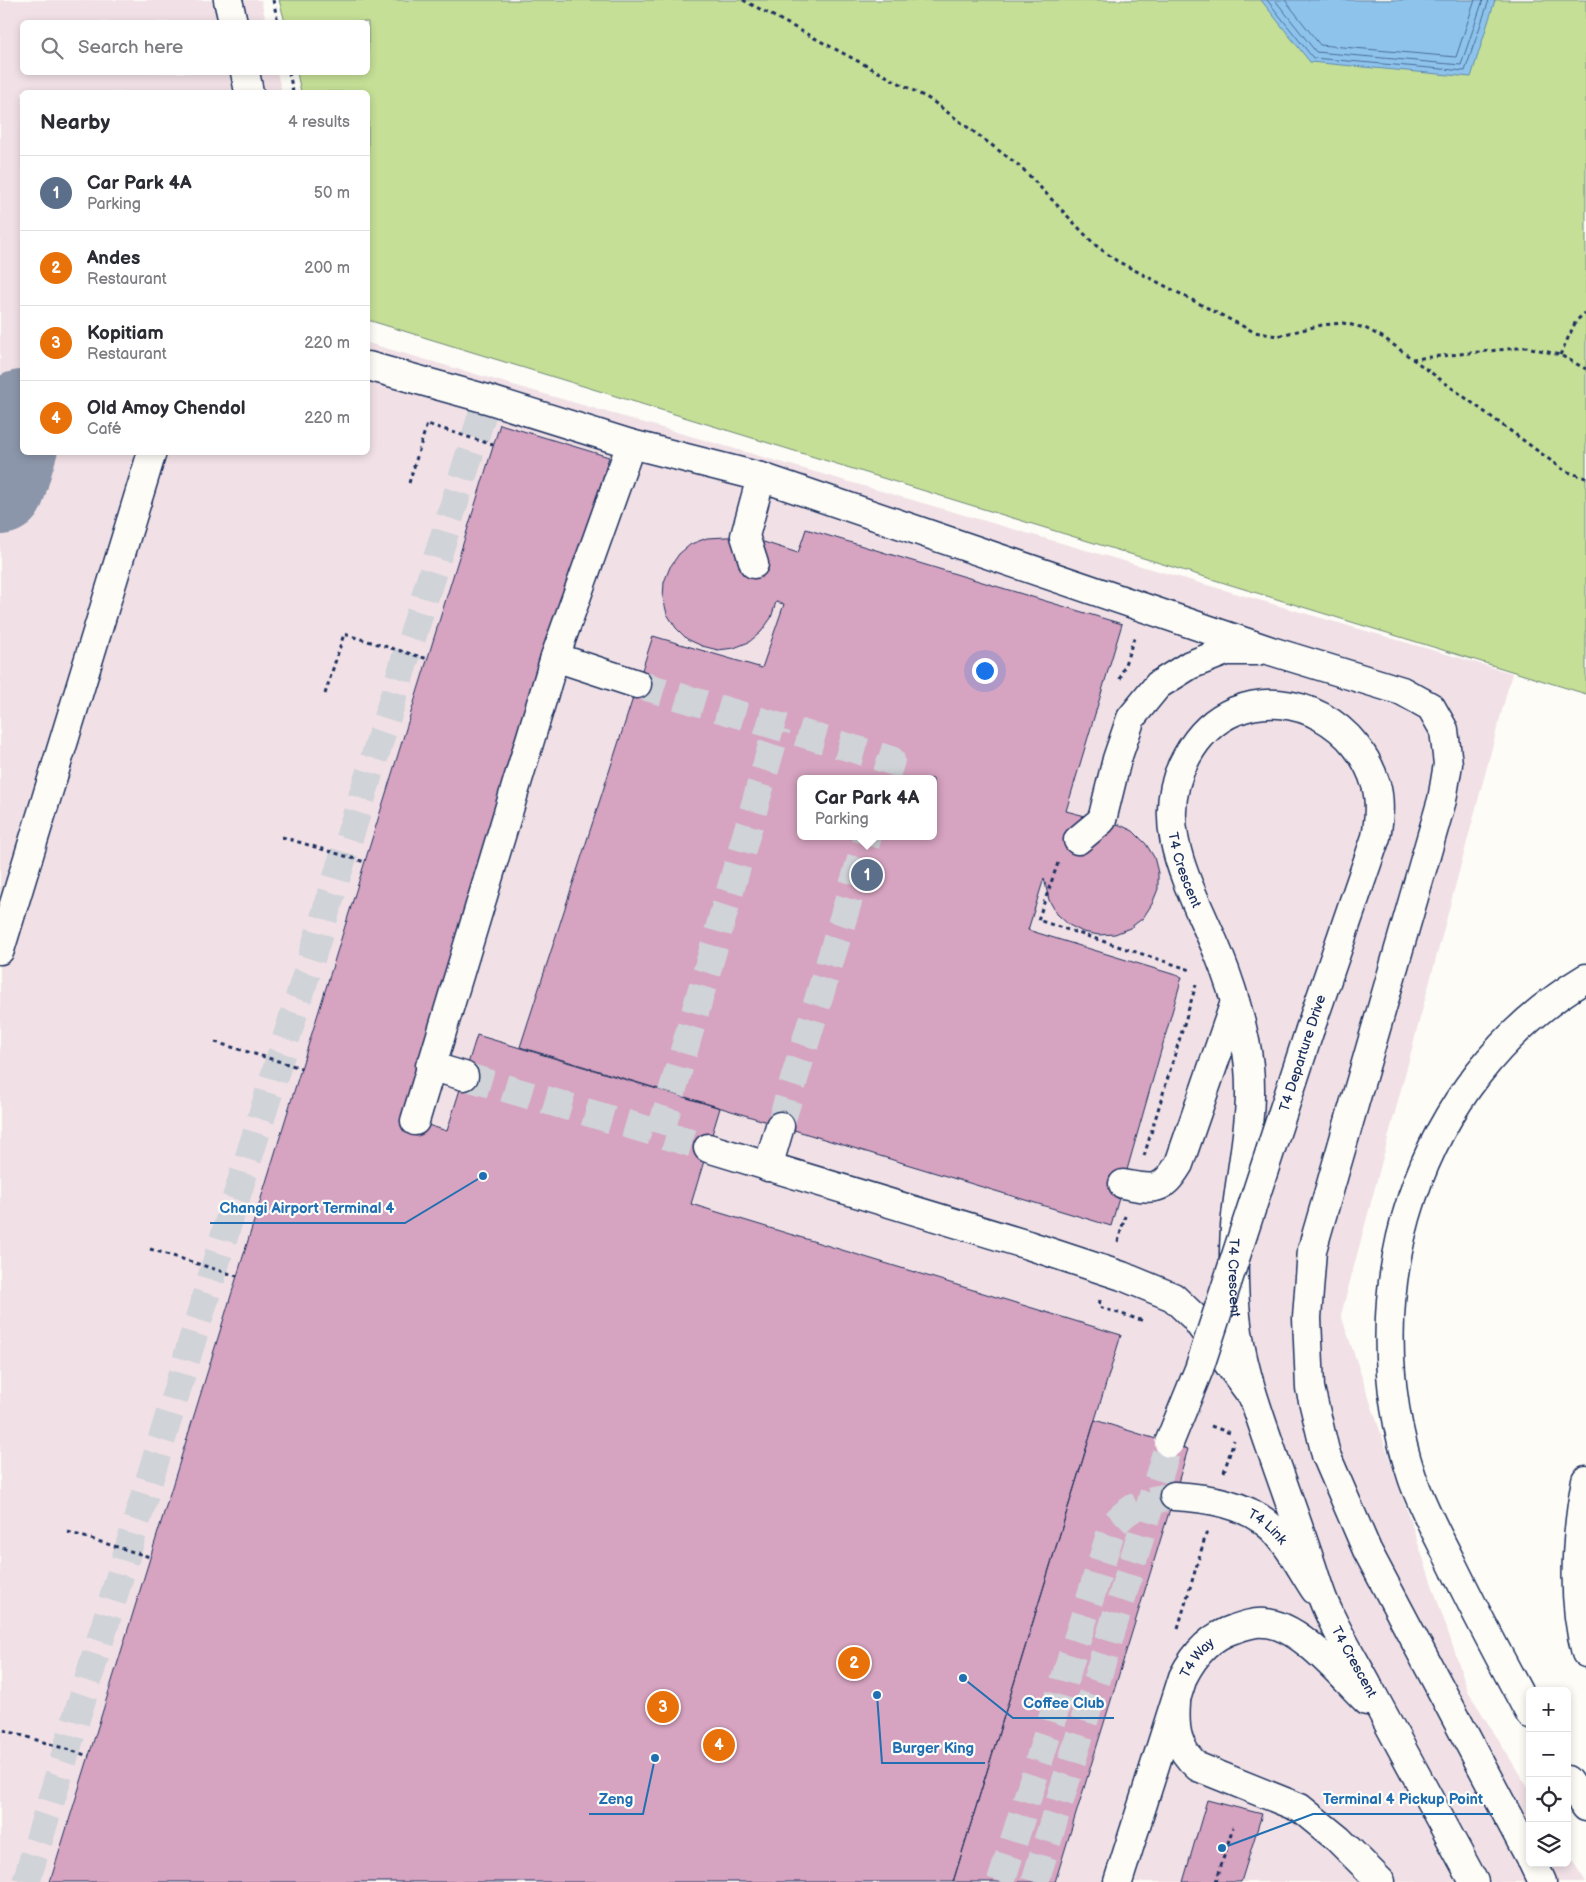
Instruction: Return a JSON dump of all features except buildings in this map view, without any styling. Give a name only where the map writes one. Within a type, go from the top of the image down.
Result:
[{"type":"main road","points":[[228,0],[233,20]]},
{"type":"main road","points":[[245,75],[248,90]]},
{"type":"main road","points":[[370,367],[487,399],[631,444],[761,477],[1271,651],[1402,690],[1431,707],[1444,730],[1448,764],[1442,800],[1312,1250],[1307,1318],[1310,1388],[1326,1455],[1382,1578],[1526,1850]]},
{"type":"main road","points":[[416,1122],[430,1066],[555,657],[631,444]]},
{"type":"main road","points":[[0,950],[151,455]]},
{"type":"main road","points":[[754,564],[745,536],[761,477]]},
{"type":"main road","points":[[1078,840],[1102,820],[1117,759],[1131,718],[1158,685],[1190,665],[1226,651],[1271,651]]},
{"type":"main road","points":[[555,657],[636,684]]},
{"type":"main road","name":"T4 Crescent","points":[[1284,704],[1259,704],[1234,712],[1211,724],[1198,738],[1184,762],[1172,797],[1173,838],[1179,859],[1192,896],[1219,955],[1235,1002],[1246,1044],[1250,1080],[1249,1116],[1235,1226],[1234,1289],[1238,1335],[1254,1398],[1327,1609],[1474,1882]]},
{"type":"main road","name":"T4 Departure Drive","points":[[1169,1443],[1199,1369],[1310,1029],[1376,837],[1380,814],[1378,789],[1369,767],[1357,746],[1337,726],[1313,711],[1284,704]]},
{"type":"main road","points":[[1526,1706],[1461,1583],[1412,1478],[1391,1388],[1389,1345],[1391,1303],[1396,1258],[1405,1215],[1438,1135],[1461,1096],[1484,1067],[1543,1007],[1586,978]]},
{"type":"main road","points":[[1123,1184],[1153,1189],[1168,1181],[1179,1164],[1235,1002]]},
{"type":"main road","points":[[430,1066],[464,1076]]},
{"type":"main road","points":[[768,1166],[780,1126]]},
{"type":"main road","points":[[708,1148],[1108,1271],[1173,1296],[1194,1317],[1254,1398]]},
{"type":"main road","points":[[1586,1480],[1580,1512],[1577,1577],[1581,1636],[1586,1653]]},
{"type":"main road","name":"T4 Link","points":[[1174,1496],[1216,1500],[1244,1510],[1270,1526],[1284,1542],[1327,1609]]},
{"type":"main road","name":"T4 Way","points":[[1118,1882],[1176,1696],[1190,1661],[1206,1644],[1225,1632],[1246,1625],[1265,1622],[1287,1629],[1309,1645],[1386,1719]]},
{"type":"main road","points":[[1176,1696],[1175,1720],[1177,1740],[1187,1758],[1198,1768],[1300,1808],[1320,1822],[1374,1879]]},
{"type":"main road","points":[[1571,1786],[1586,1807]]},
{"type":"main road","points":[[1535,1867],[1542,1882]]},
{"type":"path","points":[[273,0],[278,20]]},
{"type":"path","points":[[743,0],[931,100],[1020,167],[1094,244],[1117,262],[1254,332],[1277,336],[1322,325],[1343,323],[1364,328],[1377,334],[1565,471],[1586,478]]},
{"type":"path","points":[[290,75],[294,90]]},
{"type":"path","points":[[1560,354],[1576,321],[1586,312]]},
{"type":"path","points":[[1412,360],[1527,347],[1560,354],[1586,369]]},
{"type":"path","points":[[408,483],[426,424],[493,445]]},
{"type":"path","points":[[325,694],[344,634],[428,659]]},
{"type":"path","points":[[282,837],[365,862]]},
{"type":"path","points":[[216,1042],[301,1068]]},
{"type":"path","points":[[150,1249],[237,1276]]},
{"type":"path","points":[[68,1532],[150,1557]]},
{"type":"path","points":[[4,1730],[89,1756]]},
{"type":"path","points":[[1216,1882],[1233,1827]]},
{"type":"shaded area","points":[[0,0],[261,0],[266,20],[20,20],[20,75],[278,75],[281,90],[20,90],[20,455],[370,455],[370,344],[1512,673],[1341,1315],[1468,1691],[1526,1785],[1526,1867],[1571,1867],[1571,1858],[1586,1882],[0,1882]]},
{"type":"green space","points":[[279,0],[1586,0],[1586,694],[370,321],[370,90],[301,90],[297,75],[370,75],[370,20],[284,20]]},
{"type":"water","points":[[1261,0],[1495,0],[1471,77],[1310,62]]},
{"type":"taxiway","points":[[0,490],[20,422]]},
{"type":"tunnel","points":[[26,1882],[230,1217],[487,399]]},
{"type":"tunnel","points":[[637,684],[891,760],[886,775]]},
{"type":"tunnel","points":[[660,1134],[777,728]]},
{"type":"tunnel","points":[[780,1126],[867,840]]},
{"type":"tunnel","points":[[464,1076],[708,1148]]},
{"type":"tunnel","points":[[1035,1882],[1169,1443]]},
{"type":"tunnel","points":[[1001,1882],[1113,1525],[1127,1512],[1140,1504],[1174,1496]]},
{"type":"place","name":"Car Park 4A","points":[[867,875]]},
{"type":"place","name":"Changi Airport Terminal 4","points":[[483,1176]]},
{"type":"place","name":"Andes","points":[[854,1663]]},
{"type":"place","name":"Coffee Club","points":[[963,1678]]},
{"type":"place","name":"Burger King","points":[[877,1695]]},
{"type":"place","name":"Kopitiam","points":[[663,1707]]},
{"type":"place","name":"Old Amoy Chendol","points":[[719,1745]]},
{"type":"place","name":"Zeng","points":[[655,1758]]},
{"type":"place","name":"Terminal 4 Pickup Point","points":[[1222,1848]]}]
